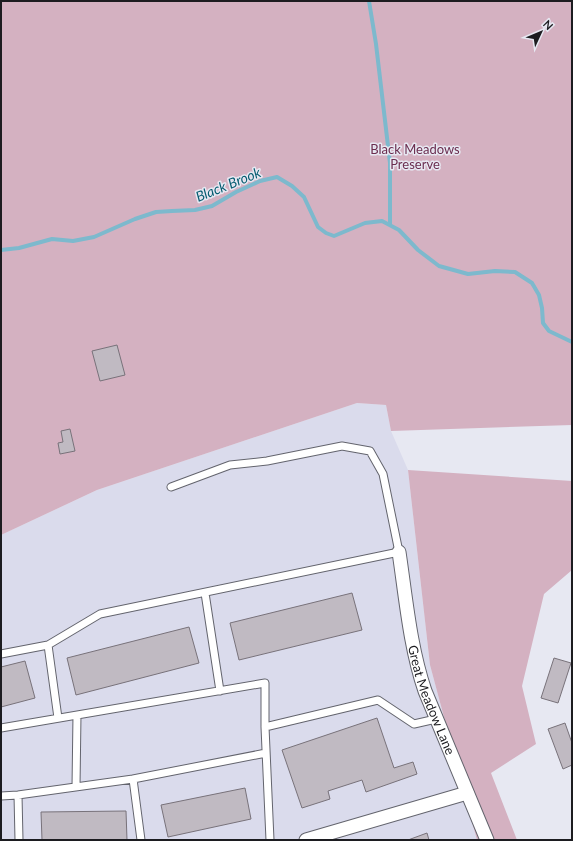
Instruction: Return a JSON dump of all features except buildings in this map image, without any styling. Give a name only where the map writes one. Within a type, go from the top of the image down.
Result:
[{"type":"street","name":"Great Meadow Lane","points":[[399,552],[413,648],[419,673],[436,719],[487,840]]},
{"type":"street","points":[[306,840],[321,838],[467,793]]},
{"type":"lane","points":[[1,654],[48,645],[100,614],[399,552],[383,474],[370,451],[342,446],[267,461],[230,465],[171,486]]},
{"type":"lane","points":[[205,593],[220,691]]},
{"type":"lane","points":[[48,645],[58,718]]},
{"type":"lane","points":[[1,728],[265,684],[265,726],[270,840]]},
{"type":"lane","points":[[265,726],[378,700],[414,724],[436,719]]},
{"type":"lane","points":[[76,787],[77,715]]},
{"type":"lane","points":[[1,796],[133,779],[266,753]]},
{"type":"lane","points":[[133,779],[141,840]]},
{"type":"lane","points":[[18,795],[19,840]]},
{"type":"shaded area","points":[[357,403],[386,405],[391,431],[408,470],[430,665],[477,840],[1,840],[1,535],[97,490]]},
{"type":"green space","name":"Black Meadows Preserve","points":[[1,1],[572,1],[572,425],[391,431],[386,405],[357,403],[97,490],[1,535]]},
{"type":"green space","points":[[408,470],[572,481],[572,570],[544,594],[522,686],[536,744],[491,773],[517,840],[477,840],[430,665]]},
{"type":"waterway","points":[[369,1],[376,44],[390,163],[390,225]]},
{"type":"waterway","name":"Black Brook","points":[[1,250],[19,248],[52,239],[73,241],[94,237],[135,219],[156,212],[195,210],[212,206],[236,192],[260,181],[277,177],[292,186],[304,197],[318,227],[326,233],[334,236],[365,223],[382,221],[399,230],[418,250],[439,266],[468,274],[495,271],[515,272],[532,283],[539,295],[543,323],[549,331],[572,342]]}]
